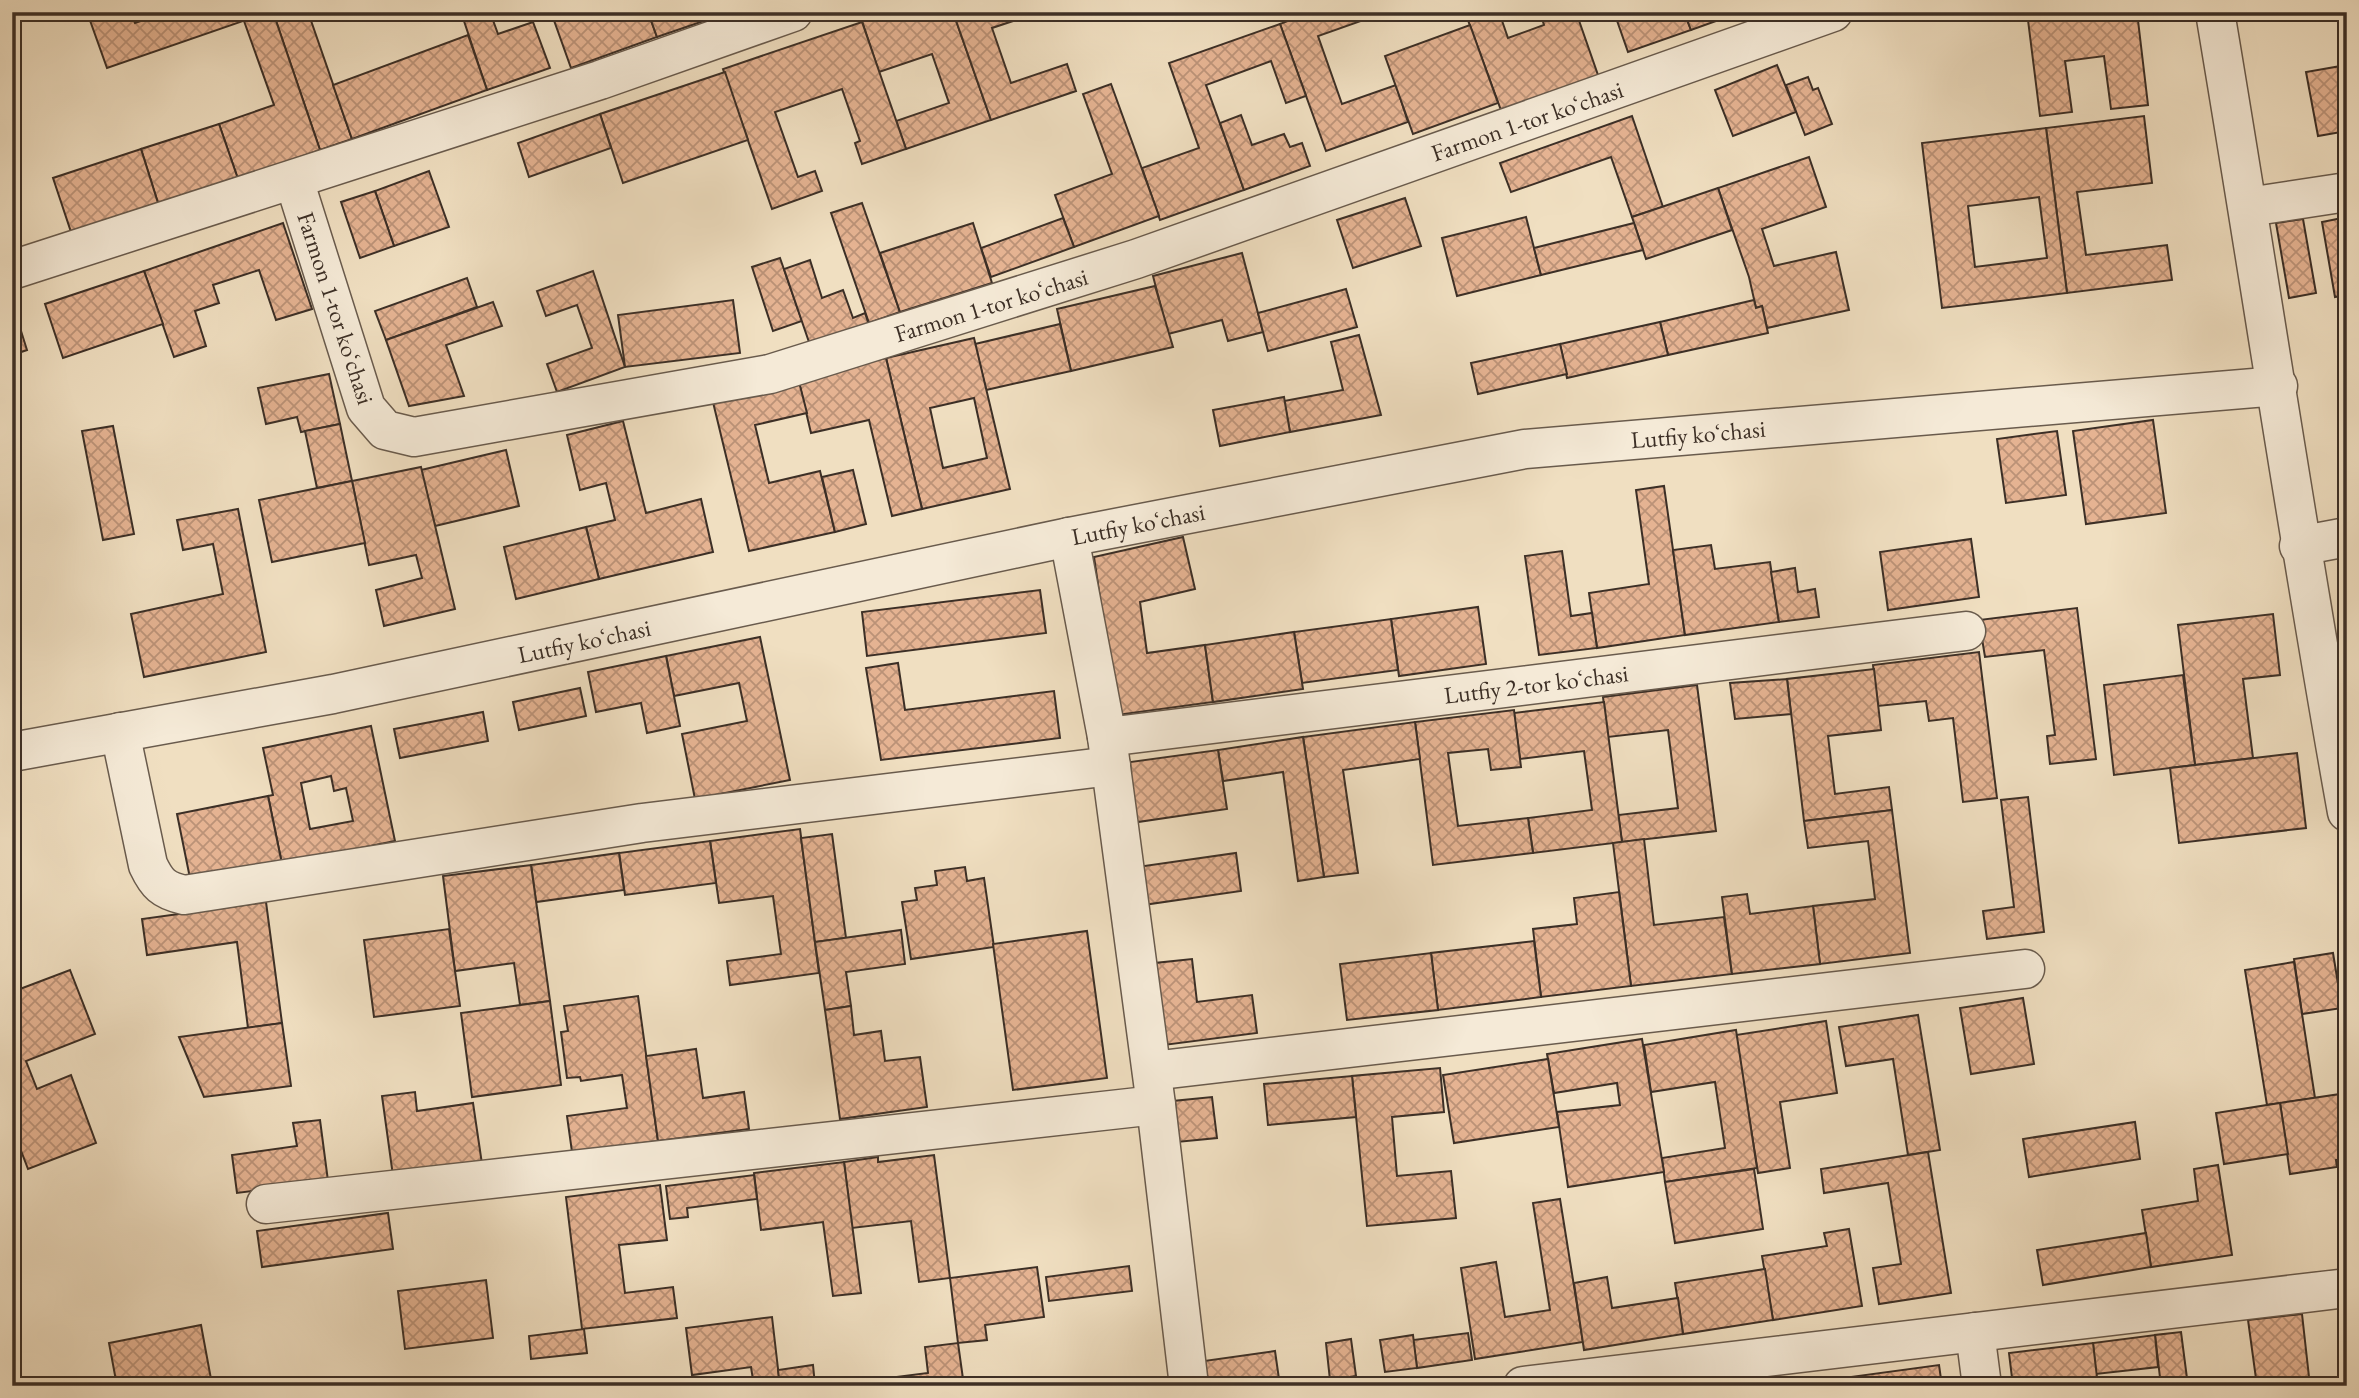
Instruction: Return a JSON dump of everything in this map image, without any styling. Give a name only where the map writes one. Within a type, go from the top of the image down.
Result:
[{"type":"street","points":[[12,270],[600,80],[793,12]]},
{"type":"street","name":"Farmon 1-tor koʻchasi","points":[[294,180],[366,408],[385,430],[414,437],[770,374],[1136,259],[1832,12]]},
{"type":"street","points":[[2214,12],[2278,386],[2299,546],[2347,812]]},
{"type":"street","points":[[2248,207],[2347,192]]},
{"type":"street","name":"Lutfiy koʻchasi","points":[[12,752],[333,694],[1069,537],[1525,449],[2278,386]]},
{"type":"street","points":[[1069,537],[1109,751],[1154,1088],[1189,1386]]},
{"type":"street","points":[[2299,546],[2347,537]]},
{"type":"street","name":"Lutfiy 2-tor koʻchasi","points":[[120,732],[148,865],[156,883],[168,891],[184,895],[1109,751],[1966,631]]},
{"type":"street","points":[[266,1204],[1154,1088],[2025,969]]},
{"type":"street","points":[[1524,1386],[2347,1288]]},
{"type":"street","points":[[1975,1332],[1982,1386]]},
{"type":"building","points":[[87,12],[131,12],[135,23],[167,12],[269,12],[107,68]]},
{"type":"building","points":[[273,12],[308,12],[352,139],[320,150]]},
{"type":"building","points":[[273,12],[320,150],[238,179],[219,124],[274,105],[244,21]]},
{"type":"building","points":[[461,12],[490,12],[498,34],[533,22],[550,68],[487,90]]},
{"type":"building","points":[[551,12],[648,12],[657,37],[571,68]]},
{"type":"building","points":[[648,12],[730,12],[657,37]]},
{"type":"building","points":[[878,12],[953,12],[991,120],[906,149],[896,121],[949,103],[932,54],[879,72],[861,18]]},
{"type":"building","points":[[953,12],[1040,12],[992,28],[1011,83],[1067,64],[1076,91],[991,120]]},
{"type":"building","points":[[1310,12],[1373,12],[1375,16],[1318,36],[1342,104],[1396,85],[1408,122],[1326,151],[1280,24]]},
{"type":"building","points":[[1465,12],[1499,12],[1508,38],[1544,25],[1540,12],[1576,12],[1599,78],[1502,113]]},
{"type":"building","points":[[1614,12],[1684,12],[1691,30],[1628,52]]},
{"type":"building","points":[[1684,12],[1741,12],[1691,30]]},
{"type":"building","points":[[2027,12],[2137,12],[2148,105],[2111,109],[2104,56],[2065,61],[2072,112],[2040,116]]},
{"type":"building","points":[[862,22],[906,149],[862,164],[855,143],[860,141],[842,89],[775,112],[798,177],[815,171],[822,191],[772,209],[723,69]]},
{"type":"building","points":[[1280,24],[1306,96],[1286,103],[1271,61],[1206,85],[1244,190],[1160,220],[1142,168],[1199,148],[1169,63]]},
{"type":"building","points":[[1470,25],[1498,103],[1413,134],[1385,56]]},
{"type":"building","points":[[468,35],[487,90],[352,139],[333,85]]},
{"type":"building","points":[[1777,65],[1796,112],[1733,136],[1715,90]]},
{"type":"building","points":[[2341,66],[2347,97],[2347,131],[2318,136],[2306,72]]},
{"type":"building","points":[[725,72],[748,140],[623,183],[600,114]]},
{"type":"building","points":[[1808,77],[1813,90],[1818,88],[1832,124],[1805,135],[1786,85]]},
{"type":"building","points":[[1111,84],[1159,216],[1074,247],[1055,195],[1112,174],[1083,94]]},
{"type":"building","points":[[600,114],[611,148],[529,177],[518,143]]},
{"type":"building","points":[[1241,115],[1252,145],[1284,134],[1290,147],[1302,143],[1310,166],[1244,190],[1220,123]]},
{"type":"building","points":[[1632,116],[1663,207],[1632,217],[1611,157],[1511,192],[1500,163]]},
{"type":"building","points":[[2144,116],[2152,183],[2077,192],[2086,255],[2167,245],[2172,280],[2067,293],[2046,128]]},
{"type":"building","points":[[219,124],[238,179],[158,203],[141,149]]},
{"type":"building","points":[[2046,128],[2067,293],[1942,308],[1922,143]],"holes":[[[2039,197],[2047,258],[1975,267],[1968,206]]]},
{"type":"building","points":[[141,149],[158,203],[71,232],[53,178]]},
{"type":"building","points":[[1809,157],[1826,207],[1762,229],[1774,266],[1836,252],[1849,310],[1767,328],[1762,306],[1756,308],[1749,277],[1718,188]]},
{"type":"building","points":[[429,171],[449,227],[394,246],[375,191]]},
{"type":"building","points":[[1718,188],[1732,230],[1646,259],[1632,217]]},
{"type":"building","points":[[375,191],[394,246],[360,258],[341,202]]},
{"type":"building","points":[[1405,198],[1421,246],[1353,268],[1337,220]]},
{"type":"building","points":[[862,203],[900,312],[869,323],[831,213]]},
{"type":"building","points":[[1526,217],[1541,275],[1457,296],[1442,238]]},
{"type":"building","points":[[2347,217],[2347,295],[2335,297],[2322,222]]},
{"type":"building","points":[[1063,218],[1074,247],[991,277],[981,248]]},
{"type":"building","points":[[2303,219],[2316,293],[2289,298],[2276,223]]},
{"type":"building","points":[[283,223],[312,309],[276,320],[259,270],[213,285],[219,303],[195,311],[206,346],[174,357],[144,271]]},
{"type":"building","points":[[973,223],[992,283],[900,312],[880,253]]},
{"type":"building","points":[[1634,223],[1643,250],[1541,275],[1534,248]]},
{"type":"building","points":[[1242,253],[1263,332],[1228,341],[1222,320],[1168,334],[1153,276]]},
{"type":"building","points":[[780,258],[802,321],[773,331],[752,267]]},
{"type":"building","points":[[810,260],[822,298],[843,290],[853,318],[865,313],[869,325],[810,345],[784,269]]},
{"type":"building","points":[[144,271],[163,324],[63,358],[45,304]]},
{"type":"building","points":[[593,271],[625,367],[557,392],[547,364],[592,348],[577,305],[546,316],[537,291]]},
{"type":"building","points":[[467,278],[477,307],[386,340],[375,311]]},
{"type":"building","points":[[1155,286],[1173,347],[1071,371],[1057,309]]},
{"type":"building","points":[[1346,289],[1357,327],[1268,351],[1258,313]]},
{"type":"building","points":[[733,300],[740,353],[625,367],[618,315]]},
{"type":"building","points":[[1754,300],[1756,308],[1762,306],[1768,333],[1668,355],[1660,322]]},
{"type":"building","points":[[493,302],[502,326],[446,345],[464,396],[409,406],[386,340]]},
{"type":"building","points":[[16,315],[27,350],[12,355],[12,317]]},
{"type":"building","points":[[1660,322],[1668,355],[1567,378],[1560,344]]},
{"type":"building","points":[[1060,324],[1071,371],[986,390],[975,344]]},
{"type":"building","points":[[1359,335],[1381,415],[1290,432],[1284,401],[1343,390],[1331,342]]},
{"type":"building","points":[[974,338],[1010,489],[922,509],[886,358]],"holes":[[[974,398],[987,458],[943,468],[930,408]]]},
{"type":"building","points":[[1560,344],[1567,374],[1478,394],[1471,363]]},
{"type":"building","points":[[886,358],[922,509],[892,516],[869,420],[811,433],[798,378]]},
{"type":"building","points":[[329,374],[340,424],[301,432],[297,417],[266,424],[258,388]]},
{"type":"building","points":[[798,378],[807,413],[755,425],[769,483],[820,471],[835,532],[749,551],[712,398]]},
{"type":"building","points":[[1284,397],[1290,432],[1220,446],[1213,410]]},
{"type":"building","points":[[2153,420],[2166,513],[2086,524],[2073,431]]},
{"type":"building","points":[[623,421],[646,513],[701,499],[713,552],[599,579],[586,527],[615,520],[606,483],[580,490],[567,435]]},
{"type":"building","points":[[340,424],[352,481],[317,488],[305,431]]},
{"type":"building","points":[[113,426],[134,534],[103,540],[82,431]]},
{"type":"building","points":[[2057,431],[2066,495],[2006,503],[1997,439]]},
{"type":"building","points":[[506,450],[519,506],[435,526],[421,470]]},
{"type":"building","points":[[421,467],[455,609],[384,626],[376,590],[422,578],[416,555],[369,565],[352,481]]},
{"type":"building","points":[[853,470],[866,524],[835,532],[822,477]]},
{"type":"building","points":[[352,481],[365,543],[272,562],[259,500]]},
{"type":"building","points":[[1664,486],[1685,635],[1597,648],[1589,593],[1649,584],[1636,490]]},
{"type":"building","points":[[238,509],[266,652],[144,677],[131,614],[223,594],[213,544],[183,550],[177,520]]},
{"type":"building","points":[[586,527],[599,579],[516,599],[504,547]]},
{"type":"building","points":[[1183,537],[1195,589],[1140,602],[1147,653],[1205,645],[1213,702],[1117,715],[1094,557]]},
{"type":"building","points":[[1971,539],[1979,597],[1888,610],[1880,552]]},
{"type":"building","points":[[1711,545],[1715,569],[1770,562],[1779,622],[1685,635],[1673,550]]},
{"type":"building","points":[[1562,551],[1571,616],[1592,613],[1597,648],[1539,655],[1525,556]]},
{"type":"building","points":[[1795,568],[1798,592],[1815,589],[1819,617],[1779,622],[1771,572]]},
{"type":"building","points":[[1040,590],[1046,633],[867,656],[862,612]]},
{"type":"building","points":[[1478,607],[1486,664],[1399,676],[1391,619]]},
{"type":"building","points":[[2077,608],[2096,759],[2050,764],[2047,736],[2055,735],[2044,650],[1985,657],[1979,620]]},
{"type":"building","points":[[2273,614],[2280,675],[2243,679],[2253,758],[2195,765],[2178,625]]},
{"type":"building","points":[[1391,619],[1398,670],[1302,683],[1294,632]]},
{"type":"building","points":[[1294,632],[1303,689],[1213,702],[1205,645]]},
{"type":"building","points":[[760,637],[790,780],[695,799],[682,734],[747,721],[739,683],[674,696],[666,656]]},
{"type":"building","points":[[1979,652],[1997,798],[1963,802],[1953,718],[1929,721],[1926,701],[1878,706],[1873,665]]},
{"type":"building","points":[[666,656],[680,726],[647,733],[641,703],[596,712],[588,672]]},
{"type":"building","points":[[898,663],[905,710],[1054,691],[1060,738],[881,760],[866,668]]},
{"type":"building","points":[[1874,669],[1881,730],[1828,736],[1835,794],[1889,787],[1892,810],[1804,821],[1787,679]]},
{"type":"building","points":[[2183,675],[2195,765],[2114,775],[2104,685]]},
{"type":"building","points":[[1787,679],[1791,714],[1735,719],[1730,683]]},
{"type":"building","points":[[1697,685],[1716,831],[1622,842],[1618,815],[1678,808],[1668,730],[1608,737],[1603,697]]},
{"type":"building","points":[[580,688],[586,716],[519,730],[513,702]]},
{"type":"building","points":[[1604,702],[1622,842],[1533,853],[1528,818],[1592,810],[1584,751],[1520,759],[1514,713]]},
{"type":"building","points":[[1514,710],[1521,767],[1491,770],[1488,749],[1448,753],[1458,826],[1528,818],[1533,853],[1433,865],[1415,722]]},
{"type":"building","points":[[483,712],[488,741],[400,758],[394,729]]},
{"type":"building","points":[[1415,722],[1420,759],[1343,770],[1358,873],[1324,877],[1303,737]]},
{"type":"building","points":[[371,726],[395,841],[282,864],[268,796],[273,795],[263,748]],"holes":[[[331,776],[334,791],[346,788],[353,821],[310,829],[301,783]]]},
{"type":"building","points":[[1303,737],[1324,877],[1298,881],[1283,772],[1223,781],[1218,750]]},
{"type":"building","points":[[1218,750],[1227,809],[1131,823],[1123,763]]},
{"type":"building","points":[[2297,753],[2306,828],[2179,843],[2170,768]]},
{"type":"building","points":[[268,796],[282,864],[191,883],[177,814]]},
{"type":"building","points":[[2028,797],[2044,932],[1987,939],[1983,911],[2014,907],[2001,800]]},
{"type":"building","points":[[1892,810],[1910,953],[1820,964],[1813,906],[1875,899],[1868,841],[1808,848],[1804,821]]},
{"type":"building","points":[[800,829],[819,973],[730,985],[727,961],[781,954],[773,896],[719,903],[710,841]]},
{"type":"building","points":[[832,834],[846,938],[815,942],[801,838]]},
{"type":"building","points":[[1644,839],[1654,925],[1724,917],[1732,974],[1631,986],[1613,843]]},
{"type":"building","points":[[710,841],[716,883],[625,895],[619,853]]},
{"type":"building","points":[[619,853],[624,890],[536,902],[531,865]]},
{"type":"building","points":[[1236,853],[1241,891],[1143,905],[1137,867]]},
{"type":"building","points":[[531,865],[550,1001],[520,1005],[514,963],[455,971],[443,876]]},
{"type":"building","points":[[965,867],[967,881],[984,878],[994,947],[911,959],[902,902],[917,900],[915,888],[937,885],[935,871]]},
{"type":"building","points":[[1619,892],[1631,986],[1541,997],[1533,929],[1577,924],[1574,898]]},
{"type":"building","points":[[1747,894],[1750,914],[1813,906],[1820,964],[1732,974],[1722,897]]},
{"type":"building","points":[[266,902],[282,1023],[248,1028],[237,942],[147,955],[142,919]]},
{"type":"building","points":[[449,929],[460,1006],[374,1017],[364,940]]},
{"type":"building","points":[[901,930],[905,964],[846,972],[851,1006],[825,1010],[815,942]]},
{"type":"building","points":[[1087,931],[1107,1078],[1013,1090],[993,944]]},
{"type":"building","points":[[1534,941],[1541,997],[1438,1010],[1431,953]]},
{"type":"building","points":[[1431,953],[1438,1010],[1347,1020],[1340,964]]},
{"type":"building","points":[[2333,953],[2342,1008],[2302,1014],[2294,959]]},
{"type":"building","points":[[1192,959],[1197,1002],[1252,995],[1257,1033],[1164,1045],[1155,963]]},
{"type":"building","points":[[2294,962],[2315,1098],[2267,1105],[2245,970]]},
{"type":"building","points":[[70,970],[95,1034],[26,1061],[37,1089],[71,1075],[96,1143],[28,1169],[12,1127],[12,1029],[16,1028],[12,1019],[12,992]]},
{"type":"building","points":[[638,996],[658,1141],[572,1152],[567,1116],[627,1108],[622,1075],[581,1081],[580,1077],[567,1078],[561,1032],[568,1031],[564,1006]]},
{"type":"building","points":[[2023,998],[2034,1064],[1971,1074],[1960,1008]]},
{"type":"building","points":[[550,1001],[561,1085],[472,1097],[461,1013]]},
{"type":"building","points":[[851,1006],[854,1035],[881,1031],[885,1061],[920,1057],[927,1107],[840,1119],[825,1010]]},
{"type":"building","points":[[1918,1015],[1940,1150],[1908,1155],[1893,1059],[1846,1066],[1839,1027]]},
{"type":"building","points":[[1826,1021],[1837,1093],[1780,1102],[1790,1168],[1758,1173],[1736,1035]]},
{"type":"building","points":[[282,1023],[291,1086],[204,1097],[179,1037]]},
{"type":"building","points":[[1736,1030],[1757,1168],[1665,1182],[1662,1158],[1725,1148],[1715,1082],[1651,1092],[1644,1045]]},
{"type":"building","points":[[1642,1039],[1664,1172],[1568,1187],[1557,1112],[1620,1105],[1617,1083],[1554,1093],[1547,1054]]},
{"type":"building","points":[[696,1049],[703,1098],[744,1092],[749,1129],[658,1141],[646,1056]]},
{"type":"building","points":[[1548,1059],[1559,1127],[1454,1143],[1443,1075]]},
{"type":"building","points":[[1440,1068],[1444,1112],[1392,1117],[1397,1176],[1451,1171],[1456,1218],[1367,1226],[1352,1076]]},
{"type":"building","points":[[1352,1076],[1356,1117],[1268,1125],[1264,1084]]},
{"type":"building","points":[[415,1092],[417,1111],[473,1103],[482,1164],[393,1176],[382,1096]]},
{"type":"building","points":[[2347,1093],[2347,1158],[2336,1160],[2337,1167],[2290,1174],[2280,1103]]},
{"type":"building","points":[[1212,1097],[1217,1138],[1177,1142],[1173,1101]]},
{"type":"building","points":[[2280,1103],[2288,1154],[2224,1164],[2216,1113]]},
{"type":"building","points":[[320,1120],[328,1181],[237,1193],[232,1155],[297,1146],[293,1123]]},
{"type":"building","points":[[2135,1122],[2140,1159],[2029,1177],[2023,1139]]},
{"type":"building","points":[[1928,1152],[1951,1293],[1879,1304],[1873,1268],[1901,1264],[1888,1183],[1824,1193],[1821,1169]]},
{"type":"building","points":[[934,1155],[950,1278],[919,1282],[911,1221],[852,1228],[844,1162],[878,1157],[878,1162]]},
{"type":"building","points":[[844,1162],[861,1293],[833,1296],[823,1222],[761,1230],[754,1173]]},
{"type":"building","points":[[2218,1165],[2232,1255],[2151,1267],[2142,1210],[2198,1201],[2194,1169]]},
{"type":"building","points":[[1754,1169],[1763,1229],[1675,1243],[1665,1182]]},
{"type":"building","points":[[754,1175],[757,1199],[687,1208],[688,1217],[670,1219],[666,1186]]},
{"type":"building","points":[[660,1185],[667,1240],[619,1245],[625,1293],[673,1287],[677,1318],[582,1329],[566,1197]]},
{"type":"building","points":[[1560,1199],[1583,1342],[1475,1359],[1461,1268],[1496,1262],[1505,1317],[1550,1310],[1533,1203]]},
{"type":"building","points":[[388,1213],[393,1249],[262,1267],[257,1231]]},
{"type":"building","points":[[1849,1229],[1862,1306],[1773,1320],[1762,1256],[1827,1246],[1824,1233]]},
{"type":"building","points":[[2146,1233],[2151,1267],[2043,1285],[2037,1250]]},
{"type":"building","points":[[1129,1266],[1132,1291],[1049,1301],[1046,1277]]},
{"type":"building","points":[[1037,1267],[1044,1317],[985,1325],[987,1340],[958,1343],[950,1278]]},
{"type":"building","points":[[1765,1269],[1773,1320],[1683,1334],[1675,1283]]},
{"type":"building","points":[[1607,1277],[1612,1308],[1678,1298],[1683,1334],[1584,1350],[1574,1283]]},
{"type":"building","points":[[486,1280],[493,1338],[405,1349],[398,1291]]},
{"type":"building","points":[[2302,1314],[2310,1386],[2257,1386],[2248,1320]]},
{"type":"building","points":[[772,1317],[780,1386],[754,1386],[751,1367],[692,1375],[686,1328]]},
{"type":"building","points":[[201,1325],[211,1379],[176,1386],[117,1386],[109,1343]]},
{"type":"building","points":[[584,1329],[587,1353],[531,1359],[529,1336]]},
{"type":"building","points":[[2181,1332],[2188,1386],[2161,1386],[2155,1335]]},
{"type":"building","points":[[1468,1333],[1472,1360],[1417,1368],[1413,1340]]},
{"type":"building","points":[[1413,1335],[1417,1368],[1385,1372],[1380,1340]]},
{"type":"building","points":[[2155,1335],[2158,1367],[2096,1374],[2093,1343]]},
{"type":"building","points":[[1351,1339],[1356,1376],[1330,1380],[1326,1343]]},
{"type":"building","points":[[958,1343],[964,1386],[873,1386],[872,1380],[928,1373],[925,1347]]},
{"type":"building","points":[[2093,1343],[2098,1386],[2013,1386],[2009,1353]]},
{"type":"building","points":[[1275,1351],[1280,1386],[1208,1386],[1204,1361]]},
{"type":"building","points":[[813,1365],[815,1385],[872,1378],[873,1386],[780,1386],[778,1370]]},
{"type":"building","points":[[1939,1365],[1942,1386],[1844,1386],[1843,1378]]}]
